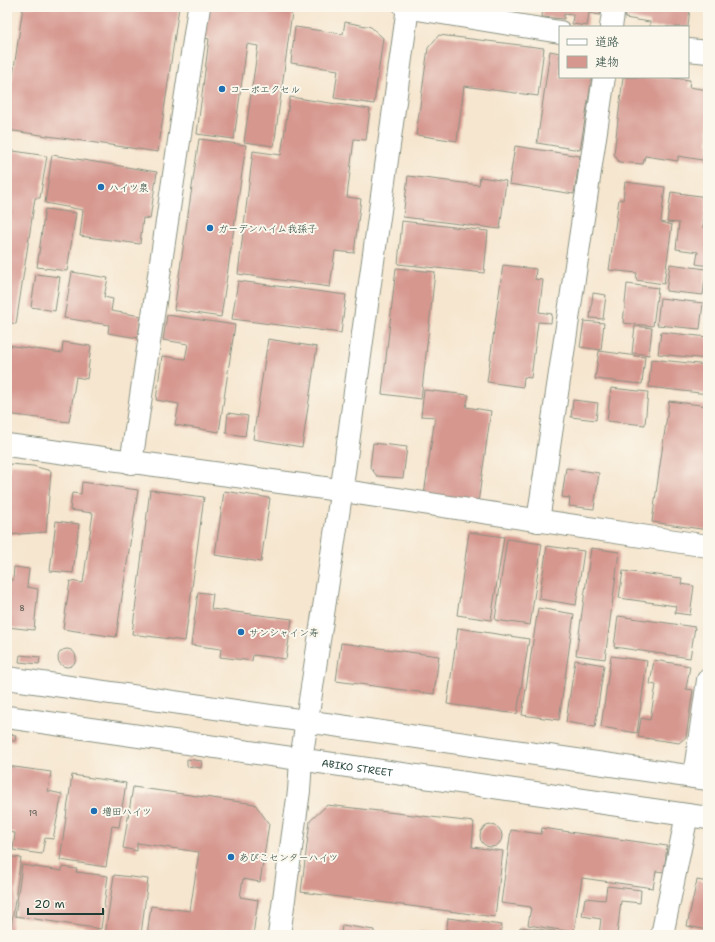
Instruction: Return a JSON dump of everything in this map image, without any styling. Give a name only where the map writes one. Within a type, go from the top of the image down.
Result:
[{"type":"street","points":[[131,463],[199,7]]},
{"type":"street","points":[[405,7],[559,32]]},
{"type":"street","points":[[279,935],[299,791],[301,760],[342,491],[408,7]]},
{"type":"street","points":[[611,26],[614,7]]},
{"type":"street","points":[[689,50],[708,52]]},
{"type":"street","points":[[538,521],[604,78]]},
{"type":"street","points":[[7,445],[342,491],[708,546]]},
{"type":"street","points":[[7,678],[701,778],[708,680]]},
{"type":"street","name":"ABIKO STREET","points":[[7,717],[697,816]]},
{"type":"street","points":[[662,935],[697,816]]},
{"type":"building","points":[[23,7],[179,7],[158,152],[7,130],[7,116]]},
{"type":"building","points":[[252,7],[292,12],[274,146],[244,142],[258,46],[247,44],[234,139],[197,134],[209,39],[204,38],[208,8]]},
{"type":"building","points":[[459,7],[500,7],[499,13]]},
{"type":"building","points":[[543,7],[601,7],[600,15],[589,13],[587,26],[572,24],[573,15],[564,14],[564,19],[542,17]]},
{"type":"building","points":[[626,7],[690,7],[688,26],[650,26],[650,22],[625,18]]},
{"type":"building","points":[[345,22],[371,27],[383,38],[374,104],[334,98],[338,70],[291,63],[295,27],[343,34]]},
{"type":"building","points":[[439,35],[544,48],[538,96],[464,86],[457,141],[416,135],[428,48]]},
{"type":"building","points":[[550,51],[559,53],[559,78],[592,78],[580,150],[537,143]]},
{"type":"building","points":[[623,78],[673,78],[690,80],[689,87],[708,90],[708,161],[678,156],[678,161],[645,156],[643,164],[619,162],[614,154]]},
{"type":"building","points":[[290,97],[370,109],[366,140],[354,139],[347,197],[361,199],[354,253],[335,251],[330,287],[238,274],[253,151],[281,155]]},
{"type":"building","name":"ガーデンハイム我孫子","points":[[199,139],[246,145],[221,317],[174,310]]},
{"type":"building","points":[[515,146],[580,156],[574,194],[509,184]]},
{"type":"building","points":[[7,150],[47,156],[40,198],[35,198],[16,324],[7,322]]},
{"type":"building","name":"ハイツ泉","points":[[52,155],[157,172],[150,219],[143,218],[140,244],[80,236],[83,210],[45,203]]},
{"type":"building","points":[[408,176],[479,185],[480,177],[506,181],[500,229],[403,217]]},
{"type":"building","points":[[625,182],[665,187],[661,222],[672,225],[664,284],[636,280],[637,273],[609,270],[619,199],[623,200]]},
{"type":"building","points":[[671,192],[707,197],[703,227],[708,227],[708,266],[696,264],[698,252],[676,249],[679,223],[667,222]]},
{"type":"building","points":[[45,209],[76,213],[67,271],[37,267]]},
{"type":"building","points":[[402,221],[488,231],[484,273],[398,264]]},
{"type":"building","points":[[670,264],[706,269],[703,295],[666,291]]},
{"type":"building","points":[[503,265],[536,269],[535,279],[543,280],[539,312],[552,314],[551,323],[538,322],[531,378],[524,377],[523,387],[487,382]]},
{"type":"building","points":[[396,268],[435,272],[421,399],[382,394]]},
{"type":"building","points":[[72,272],[108,278],[104,297],[113,299],[111,311],[141,316],[138,338],[108,333],[109,325],[64,318]]},
{"type":"building","points":[[36,274],[60,277],[55,311],[31,307]]},
{"type":"building","points":[[238,281],[346,295],[341,333],[232,319]]},
{"type":"building","points":[[627,284],[658,288],[653,326],[623,323]]},
{"type":"building","points":[[593,293],[606,295],[603,319],[590,318]]},
{"type":"building","points":[[660,298],[703,303],[700,329],[657,325]]},
{"type":"building","points":[[167,315],[235,325],[219,432],[175,425],[179,404],[156,400],[162,356],[185,359],[188,344],[163,340]]},
{"type":"building","points":[[584,321],[604,323],[601,350],[580,347]]},
{"type":"building","points":[[635,326],[652,328],[649,355],[632,353]]},
{"type":"building","points":[[661,332],[708,337],[708,359],[658,354]]},
{"type":"building","points":[[268,339],[317,347],[302,447],[253,439]]},
{"type":"building","points":[[63,342],[91,346],[87,379],[76,377],[69,422],[7,414],[7,345],[62,353]]},
{"type":"building","points":[[599,351],[645,357],[642,384],[595,379]]},
{"type":"building","points":[[651,359],[708,365],[708,394],[649,387]]},
{"type":"building","points":[[611,388],[648,392],[645,425],[607,421]]},
{"type":"building","points":[[424,390],[469,395],[466,407],[491,411],[478,503],[424,495],[435,417],[421,416]]},
{"type":"building","points":[[573,400],[598,403],[596,420],[571,417]]},
{"type":"building","points":[[669,401],[708,406],[708,530],[652,522]]},
{"type":"building","points":[[228,413],[248,416],[245,436],[226,433]]},
{"type":"building","points":[[373,443],[407,447],[403,478],[377,476],[370,467]]},
{"type":"building","points":[[10,464],[33,466],[51,471],[46,532],[7,535],[7,497]]},
{"type":"building","points":[[566,468],[599,473],[594,509],[569,506],[570,498],[562,497]]},
{"type":"building","points":[[82,482],[138,490],[116,637],[63,629],[70,581],[83,583],[93,513],[70,510],[72,493],[81,494]]},
{"type":"building","points":[[150,490],[204,497],[185,641],[132,634]]},
{"type":"building","points":[[224,491],[270,498],[261,562],[215,555]]},
{"type":"building","points":[[56,521],[79,524],[73,573],[50,571]]},
{"type":"building","points":[[469,532],[504,537],[491,620],[457,615]]},
{"type":"building","points":[[507,539],[542,544],[530,625],[495,620]]},
{"type":"building","points":[[547,546],[584,551],[576,605],[539,599]]},
{"type":"building","points":[[591,548],[619,552],[605,659],[576,655]]},
{"type":"building","points":[[14,567],[29,569],[27,587],[38,589],[34,630],[7,627],[7,580],[13,580]]},
{"type":"building","points":[[623,571],[682,578],[681,584],[694,586],[690,615],[675,613],[676,606],[619,598]]},
{"type":"building","name":"サンシャイン寿","points":[[198,592],[213,594],[211,609],[292,619],[286,659],[253,655],[252,661],[220,657],[221,649],[191,645]]},
{"type":"building","points":[[538,608],[574,614],[559,720],[522,715]]},
{"type":"building","points":[[618,616],[695,627],[690,658],[614,647]]},
{"type":"building","points":[[458,628],[529,639],[517,714],[447,704]]},
{"type":"building","points":[[341,643],[439,656],[434,694],[336,681]]},
{"type":"building","points":[[67,649],[71,650],[75,654],[75,662],[71,666],[67,667],[63,666],[59,662],[58,658],[59,654],[63,650]]},
{"type":"building","points":[[20,655],[40,657],[39,664],[19,662]]},
{"type":"building","points":[[611,656],[647,661],[637,733],[601,727]]},
{"type":"building","points":[[575,660],[604,665],[595,727],[566,722]]},
{"type":"building","points":[[654,660],[690,666],[686,689],[693,690],[686,737],[679,743],[638,737],[641,718],[650,720],[656,685],[650,684]]},
{"type":"building","points":[[7,734],[16,735],[15,741],[7,741]]},
{"type":"building","points":[[187,759],[202,761],[201,768],[187,766]]},
{"type":"building","points":[[7,766],[51,772],[48,791],[62,794],[53,839],[45,838],[42,854],[13,850],[15,833],[7,832]]},
{"type":"building","name":"増田ハイツ","points":[[72,775],[126,783],[119,827],[112,826],[106,867],[60,860]]},
{"type":"building","name":"あびこセンターハイツ","points":[[133,787],[255,804],[269,824],[260,882],[243,879],[240,897],[258,900],[253,935],[147,935],[151,906],[190,911],[199,852],[137,843],[137,851],[123,848]]},
{"type":"building","points":[[327,805],[474,822],[472,847],[503,851],[495,917],[301,892],[310,821]]},
{"type":"building","points":[[491,825],[499,828],[502,836],[499,844],[491,847],[483,844],[480,836],[483,828]]},
{"type":"building","points":[[542,828],[667,846],[664,872],[656,871],[653,888],[582,878],[574,932],[528,925],[531,907],[501,903],[511,830],[541,834]]},
{"type":"building","points":[[7,856],[21,858],[10,935],[7,935]]},
{"type":"building","points":[[22,865],[62,871],[62,867],[77,869],[76,872],[108,876],[101,929],[15,916]]},
{"type":"building","points":[[114,875],[148,879],[141,935],[105,935]]},
{"type":"building","points":[[697,880],[708,882],[708,930],[687,926]]},
{"type":"building","points":[[607,886],[641,890],[640,903],[621,901],[617,935],[599,935],[601,919],[582,916],[585,898],[605,900]]},
{"type":"building","points":[[448,918],[502,925],[500,935],[446,935]]},
{"type":"building","points":[[342,925],[374,930],[374,935],[341,935]]},
{"type":"building","points":[[520,927],[555,931],[554,935],[519,935]]},
{"type":"building","points":[[420,931],[441,933],[441,935],[420,935]]},
{"type":"place","name":"コーポエクセル","points":[[222,89]]},
{"type":"place","name":"ハイツ泉","points":[[101,187]]},
{"type":"place","name":"ガーデンハイム我孫子","points":[[210,228]]},
{"type":"place","name":"サンシャイン寿","points":[[241,632]]},
{"type":"place","name":"増田ハイツ","points":[[94,811]]},
{"type":"place","name":"あびこセンターハイツ","points":[[231,857]]}]
